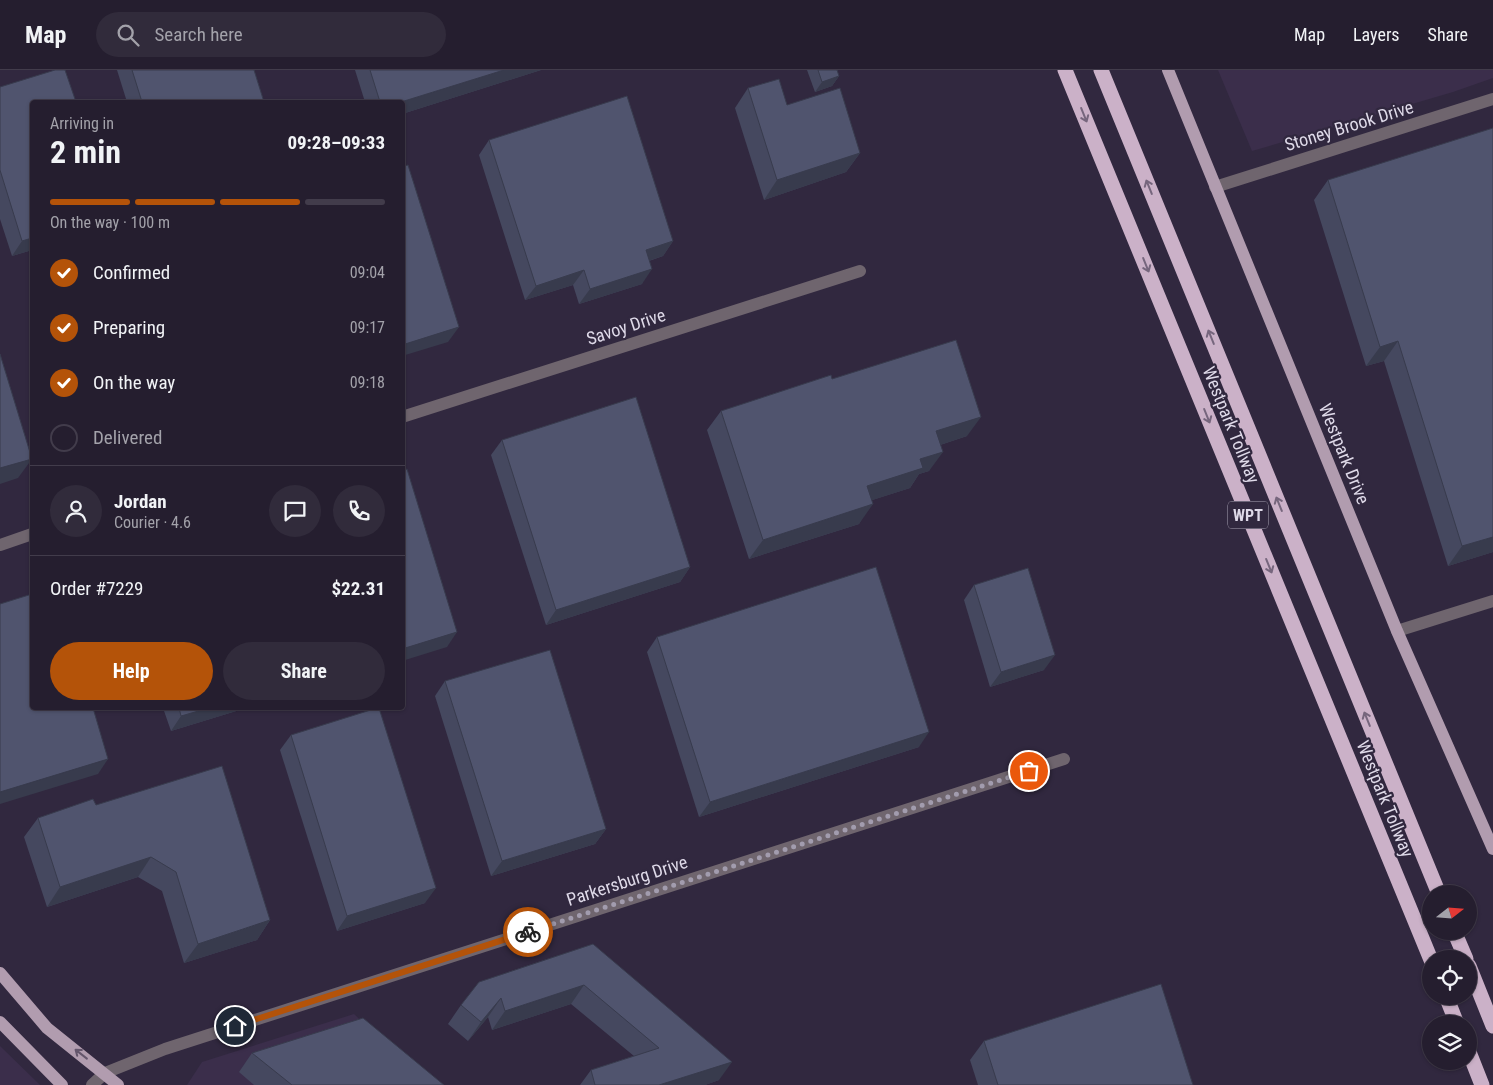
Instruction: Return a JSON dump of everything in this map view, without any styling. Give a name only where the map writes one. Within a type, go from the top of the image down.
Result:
[{"type":"highway","name":"Westpark Tollway","points":[[1065,70],[1427,950]]},
{"type":"highway","name":"Westpark Tollway","points":[[1101,70],[1435,885]]},
{"type":"highway","points":[[1477,986],[1493,1026]]},
{"type":"highway","points":[[1476,1070],[1482,1085]]},
{"type":"main road","name":"Westpark Drive","points":[[1168,70],[1397,631],[1493,849]]},
{"type":"main road","points":[[0,974],[47,1028],[118,1085]]},
{"type":"main road","points":[[0,1022],[62,1085]]},
{"type":"street","name":"Stoney Brook Drive","points":[[1215,187],[1493,99]]},
{"type":"street","name":"Savoy Drive","points":[[405,416],[860,271]]},
{"type":"street","points":[[0,545],[30,535]]},
{"type":"street","points":[[1397,631],[1493,601]]},
{"type":"street","name":"Parkersburg Drive","points":[[92,1085],[105,1073],[165,1049],[1064,759]]},
{"type":"shaded area","points":[[1218,70],[1493,70],[1493,78],[1453,92],[1252,151]]},
{"type":"shaded area","points":[[354,1014],[429,1085],[187,1085],[202,1062]]},
{"type":"shaded area","points":[[0,1046],[40,1085],[0,1085]]},
{"type":"building","points":[[55,70],[65,70],[75,100],[30,100],[30,239],[22,241],[0,170],[0,87]]},
{"type":"building","points":[[132,70],[254,70],[263,100],[141,100]]},
{"type":"building","points":[[370,70],[504,70],[405,101],[379,100]]},
{"type":"building","points":[[818,70],[837,70],[839,76],[822,82]]},
{"type":"building","points":[[779,79],[787,105],[840,88],[860,153],[777,180],[748,88]]},
{"type":"building","points":[[627,96],[673,241],[646,250],[652,269],[590,289],[584,270],[536,286],[489,140]]},
{"type":"building","points":[[1493,128],[1493,537],[1462,546],[1398,341],[1380,347],[1328,180]]},
{"type":"building","points":[[408,165],[459,327],[405,344],[405,166]]},
{"type":"building","points":[[956,340],[981,417],[936,431],[943,452],[920,459],[923,468],[867,486],[873,504],[763,540],[721,411],[831,375],[832,379]]},
{"type":"building","points":[[0,354],[30,452],[30,460],[0,468]]},
{"type":"building","points":[[636,397],[690,567],[556,610],[502,440]]},
{"type":"building","points":[[407,469],[457,632],[405,648],[405,470]]},
{"type":"building","points":[[876,567],[929,732],[710,802],[657,637]]},
{"type":"building","points":[[1028,568],[1055,655],[1001,672],[974,585]]},
{"type":"building","points":[[30,595],[30,710],[94,710],[108,759],[0,792],[0,604]]},
{"type":"building","points":[[550,650],[606,829],[502,861],[445,681]]},
{"type":"building","points":[[180,710],[202,710],[181,716]]},
{"type":"building","points":[[371,710],[380,710],[436,888],[347,916],[291,735]]},
{"type":"building","points":[[222,766],[270,920],[198,944],[176,872],[151,857],[60,887],[38,818],[93,799],[96,805]]},
{"type":"building","points":[[593,944],[732,1062],[659,1085],[595,1085],[591,1070],[659,1048],[584,985],[505,1011],[501,998],[481,1022],[461,1005],[479,982]]},
{"type":"building","points":[[1161,984],[1193,1085],[998,1085],[984,1041]]},
{"type":"building","points":[[363,1018],[444,1085],[292,1085],[252,1053]]},
{"type":"way so far","points":[[528,932],[1029,771]]},
{"type":"route","points":[[235,1026],[528,932]]}]
